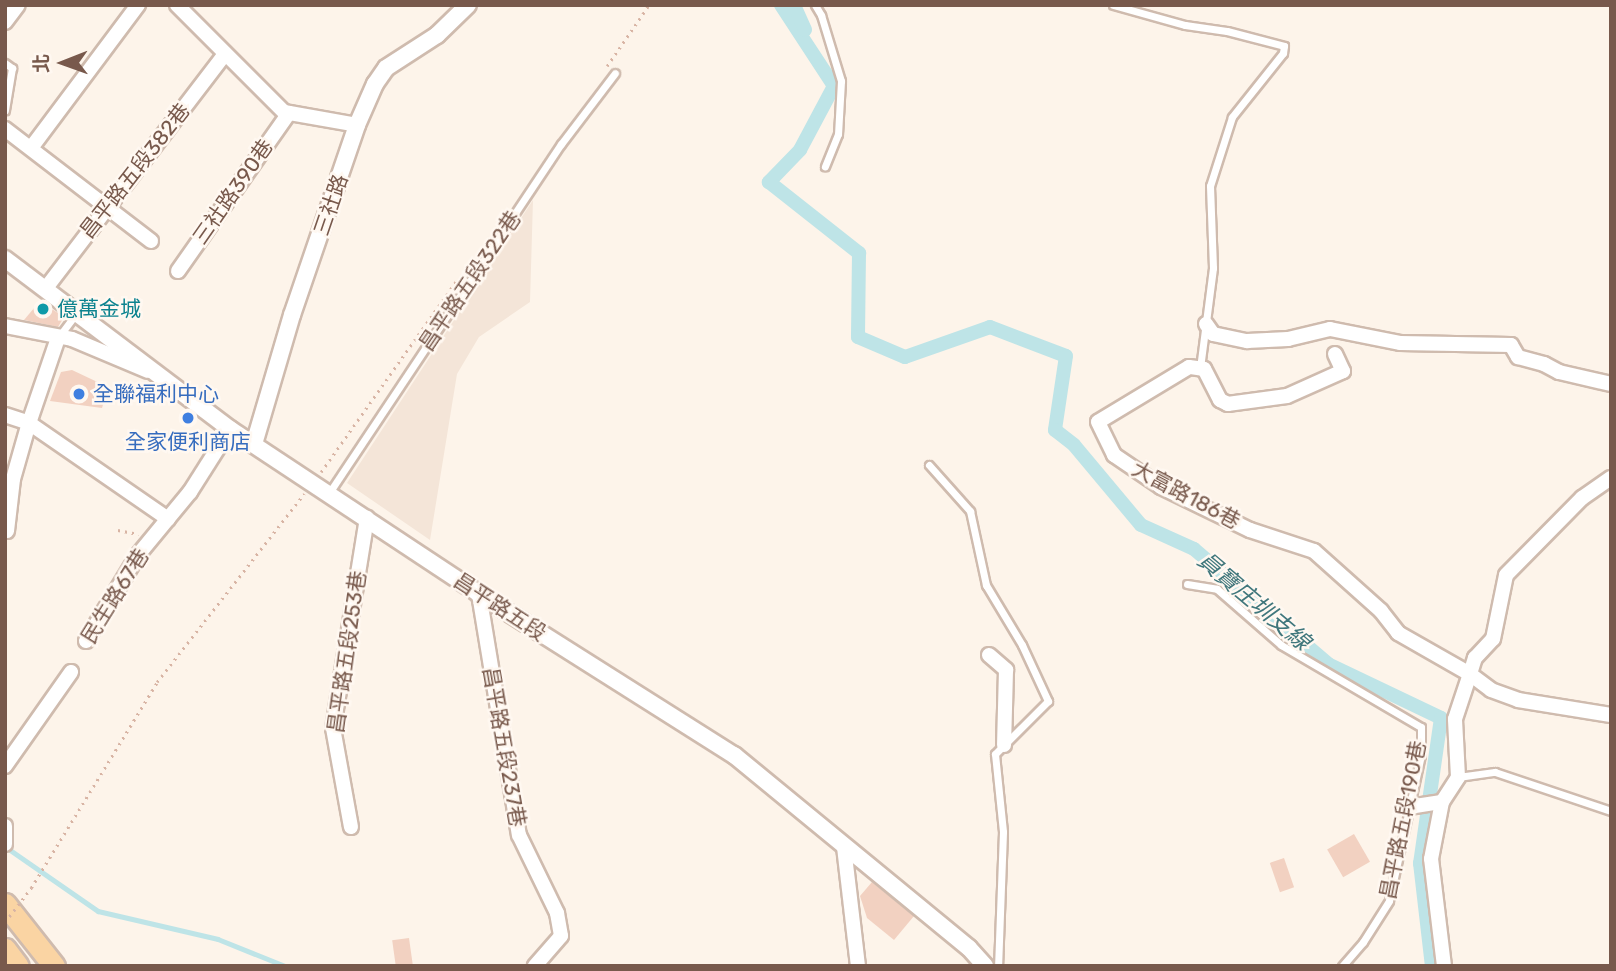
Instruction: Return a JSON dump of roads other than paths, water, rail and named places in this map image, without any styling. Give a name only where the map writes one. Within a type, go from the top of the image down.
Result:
[{"type":"main road","points":[[5,904],[54,966]]},
{"type":"main road","points":[[5,949],[18,966]]},
{"type":"street","points":[[5,22],[18,5]]},
{"type":"street","points":[[30,148],[138,5]]},
{"type":"street","points":[[177,5],[289,113],[357,125]]},
{"type":"street","name":"三社路","points":[[254,444],[292,315],[357,125],[374,84],[386,68],[438,35],[468,5]]},
{"type":"street","name":"昌平路五段382巷","points":[[46,288],[225,54]]},
{"type":"street","name":"三社路390巷","points":[[178,271],[289,113]]},
{"type":"street","points":[[5,129],[151,241]]},
{"type":"street","name":"昌平路五段","points":[[5,260],[46,288],[230,429],[479,594],[734,755],[969,948],[985,966]]},
{"type":"street","points":[[1206,324],[1213,334],[1247,341],[1288,339],[1330,329],[1400,343],[1511,345],[1518,357],[1544,363],[1559,372],[1611,384]]},
{"type":"street","points":[[5,326],[72,339],[159,376]]},
{"type":"street","points":[[7,531],[13,479],[58,338]]},
{"type":"street","points":[[1200,368],[1204,369],[1220,400],[1228,404],[1287,396],[1343,372],[1335,354]]},
{"type":"street","name":"大富路186巷","points":[[1200,368],[1189,366],[1098,422],[1114,455],[1161,487],[1227,519],[1314,551],[1381,611],[1398,633],[1470,674],[1491,690],[1518,700],[1611,715]]},
{"type":"street","points":[[5,415],[29,423],[168,519]]},
{"type":"street","name":"民生路67巷","points":[[86,641],[153,536],[190,492],[230,429]]},
{"type":"street","points":[[1444,966],[1431,859],[1442,802],[1458,777],[1455,719],[1458,701],[1475,658],[1493,639],[1506,575],[1582,498],[1611,478]]},
{"type":"street","name":"昌平路五段253巷","points":[[351,827],[333,728],[367,518]]},
{"type":"street","name":"昌平路五段237巷","points":[[479,594],[519,835],[557,913],[561,936],[535,966]]},
{"type":"street","points":[[989,655],[1006,670],[1004,744]]},
{"type":"street","points":[[5,766],[71,672]]},
{"type":"street","points":[[1409,807],[1442,802]]},
{"type":"street","points":[[844,847],[859,966]]},
{"type":"lane","points":[[815,5],[821,15],[841,82],[838,134],[825,167]]},
{"type":"lane","points":[[1113,5],[1185,25],[1227,31],[1284,46],[1283,53],[1232,117],[1210,186],[1213,268],[1200,368]]},
{"type":"lane","points":[[5,63],[12,68],[5,110]]},
{"type":"lane","name":"昌平路五段322巷","points":[[329,493],[561,144],[615,73]]},
{"type":"lane","points":[[58,338],[77,314]]},
{"type":"lane","points":[[929,465],[970,511],[986,584],[1022,645],[1048,701],[995,754],[1003,832],[998,966]]},
{"type":"lane","name":"昌平路五段190巷","points":[[1187,584],[1217,589],[1281,645],[1421,727],[1420,755],[1389,901],[1363,942],[1342,966]]},
{"type":"lane","points":[[1458,777],[1495,772],[1611,811]]},
{"type":"waterway","name":"員寶庄圳支線","points":[[781,5],[834,86],[800,150],[769,182],[859,253],[858,337],[905,357],[990,327],[1066,356],[1055,430],[1074,445],[1141,525],[1194,549],[1328,664],[1441,718],[1420,863],[1432,966]]},
{"type":"waterway","points":[[794,5],[805,30]]},
{"type":"waterway","points":[[6,847],[98,911],[218,939],[285,966]]},
{"type":"place","name":"億萬金城","points":[[43,309]]},
{"type":"place","name":"全聯福利中心","points":[[79,394]]},
{"type":"place","name":"全家便利商店","points":[[188,418]]}]
